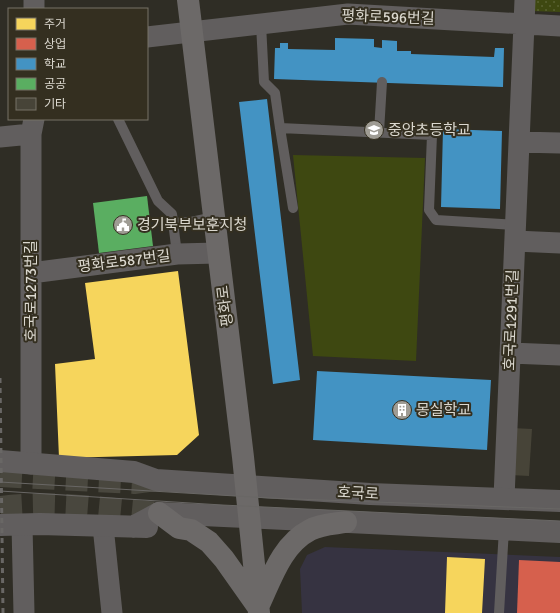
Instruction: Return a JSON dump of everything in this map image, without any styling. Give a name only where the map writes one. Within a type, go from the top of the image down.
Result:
[{"type":"main road","name":"평화로","points":[[188,0],[246,486],[259,610]]},
{"type":"main road","points":[[159,513],[179,528],[191,530],[216,548],[259,610]]},
{"type":"main road","points":[[259,610],[281,558],[297,539],[310,530],[324,525],[346,522]]},
{"type":"street","name":"호국로1291번길","points":[[504,498],[525,0]]},
{"type":"street","name":"평화로596번길","points":[[148,37],[261,24],[347,7],[524,24],[560,26]]},
{"type":"street","points":[[0,137],[32,127]]},
{"type":"street","name":"호국로1273번길","points":[[31,464],[32,127]]},
{"type":"street","points":[[519,142],[560,143]]},
{"type":"street","points":[[515,233],[560,243]]},
{"type":"street","name":"평화로587번길","points":[[31,273],[177,254],[218,253]]},
{"type":"street","points":[[510,353],[560,355]]},
{"type":"street","name":"호국로","points":[[0,461],[134,472],[156,480],[370,494],[560,501]]},
{"type":"street","points":[[132,527],[159,513]]},
{"type":"street","name":"호국로","points":[[159,513],[560,532]]},
{"type":"street","points":[[0,525],[40,524],[179,528]]},
{"type":"street","points":[[22,525],[24,613]]},
{"type":"street","points":[[103,526],[112,613]]},
{"type":"lane","points":[[261,24],[264,82],[275,93],[293,208]]},
{"type":"lane","points":[[378,132],[382,82]]},
{"type":"lane","points":[[118,120],[158,201],[172,214],[177,254]]},
{"type":"lane","points":[[280,128],[432,135],[428,210],[436,220],[515,233]]},
{"type":"lane","points":[[173,224],[214,217]]},
{"type":"lane","points":[[499,613],[504,529]]},
{"type":"shaded area","points":[[325,547],[560,557],[560,613],[302,613],[300,569],[307,555]]},
{"type":"green space","points":[[531,0],[560,0],[560,12],[531,11]]},
{"type":"green space","points":[[293,155],[425,158],[416,361],[313,356]]},
{"type":"building: 주거","points":[[178,271],[199,435],[177,455],[59,458],[55,364],[95,359],[85,283]]},
{"type":"building: 주거","points":[[447,557],[485,559],[482,613],[445,613]]},
{"type":"building: 상업","points":[[519,560],[560,562],[560,613],[517,613]]},
{"type":"building: 학교","points":[[335,38],[374,39],[374,47],[382,48],[382,40],[397,41],[397,51],[411,51],[411,54],[494,57],[495,48],[504,48],[503,87],[274,79],[275,48],[280,48],[280,43],[288,43],[288,49],[335,50]]},
{"type":"building: 학교","points":[[267,99],[300,380],[273,384],[239,102]]},
{"type":"building: 학교","points":[[443,129],[502,131],[500,209],[441,207]]},
{"type":"building: 학교","name":"몽실학교","points":[[317,371],[491,380],[487,450],[313,440]]},
{"type":"building: 공공","name":"경기북부보훈지청","points":[[147,196],[153,246],[99,253],[93,203]]},
{"type":"building: 기타","points":[[512,428],[532,429],[529,476],[510,475]]},
{"type":"tunnel","points":[[0,476],[134,483],[156,480]]},
{"type":"tunnel","points":[[0,507],[39,504],[100,507],[159,513]]},
{"type":"tram line","points":[[0,482],[269,498],[560,509]]},
{"type":"tram line","points":[[0,491],[222,505],[560,521]]},
{"type":"railway","points":[[0,378],[3,613]]},
{"type":"place","name":"중앙초등학교","points":[[374,130]]},
{"type":"place","name":"경기북부보훈지청","points":[[123,225]]},
{"type":"place","name":"몽실학교","points":[[402,410]]}]
